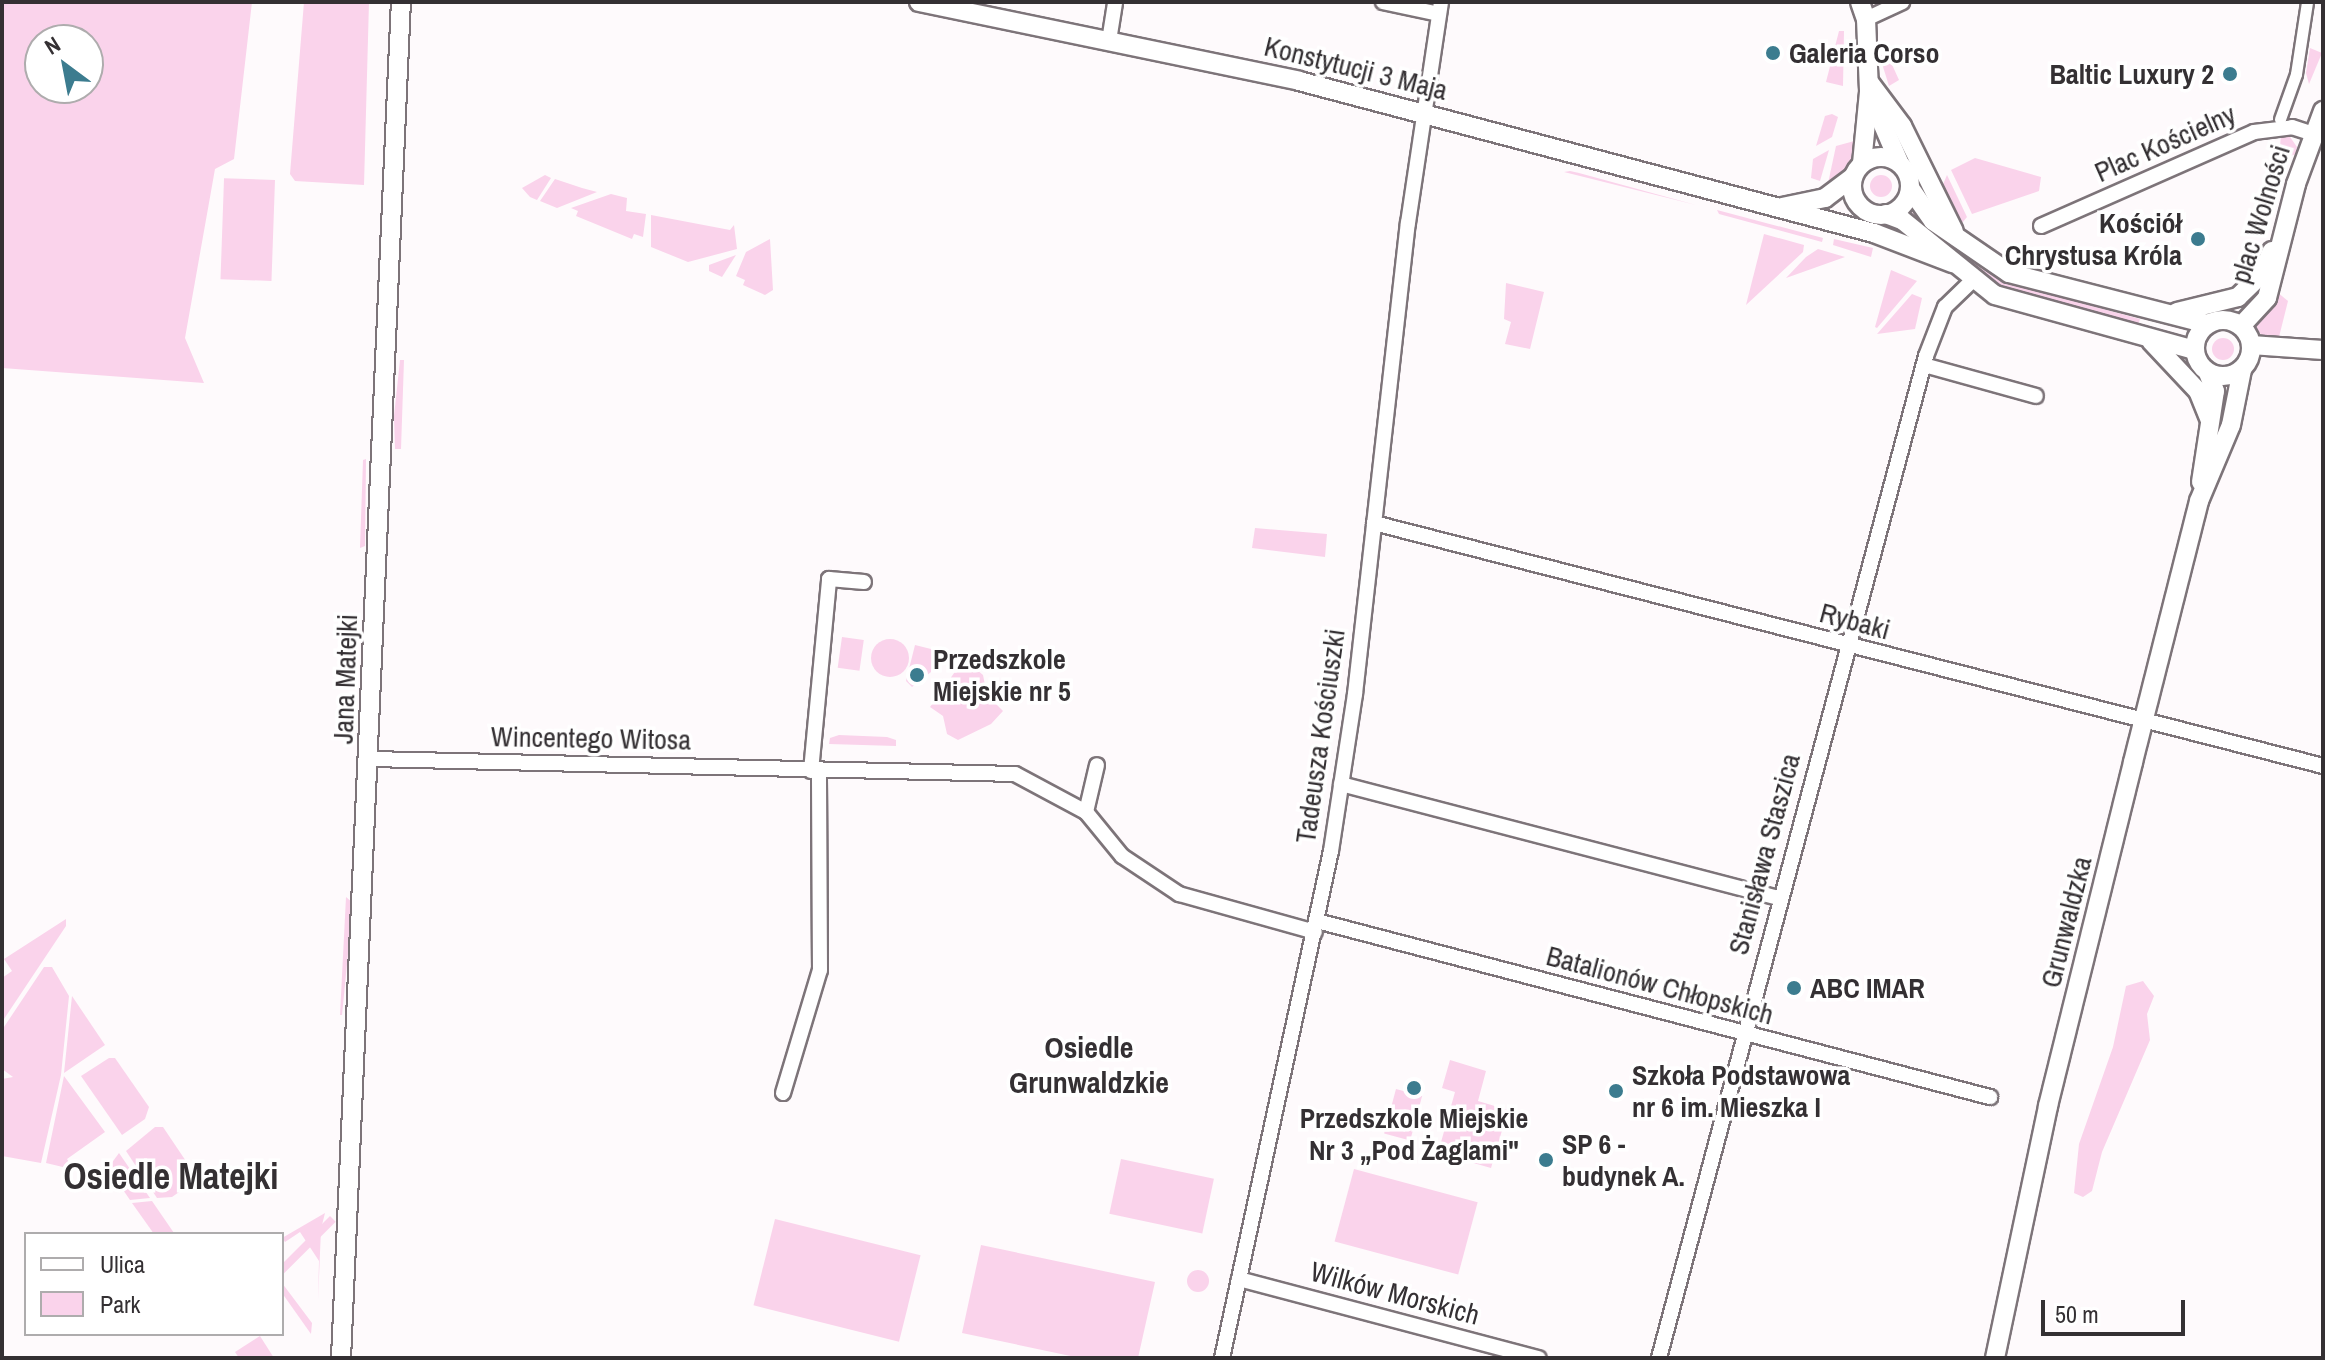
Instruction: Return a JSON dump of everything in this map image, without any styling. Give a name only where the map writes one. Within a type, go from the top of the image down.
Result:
[{"type":"street","name":"Jana Matejki","points":[[341,1358],[370,759],[401,2]]},
{"type":"street","name":"Konstytucji 3 Maja","points":[[919,2],[1109,41],[1423,114],[1828,221],[1878,213]]},
{"type":"street","points":[[1109,41],[1115,2]]},
{"type":"street","points":[[1383,2],[1440,8]]},
{"type":"street","points":[[1869,87],[1888,146],[1910,188],[1933,221],[1954,231],[2009,273],[2154,312],[2207,324],[2228,320],[2241,326],[2251,345],[2242,370],[2226,377],[2208,373],[2194,350],[2020,306],[1973,280],[1902,220],[1878,213],[1855,198],[1869,87],[1863,11],[1902,2]]},
{"type":"street","name":"plac Wolności","points":[[2280,119],[2291,91],[2307,2]]},
{"type":"street","name":"Tadeusza Kościuszki","points":[[1223,1356],[1316,927],[1341,784],[1423,114],[1440,8]]},
{"type":"street","points":[[1869,87],[1902,126],[1954,231]]},
{"type":"street","name":"plac Wolności","points":[[2241,326],[2267,298],[2285,220],[2323,111]]},
{"type":"street","name":"Plac Kościelny","points":[[2041,226],[2254,132],[2292,127],[2314,134]]},
{"type":"street","points":[[1858,170],[1880,157],[1900,164]]},
{"type":"street","name":"Konstytucji 3 Maja","points":[[1776,208],[1825,198],[1858,170]]},
{"type":"street","points":[[1878,213],[1905,202],[1910,188]]},
{"type":"street","points":[[2154,312],[2186,313],[2238,297],[2262,274],[2285,220]]},
{"type":"street","points":[[1828,221],[1919,248],[1952,263]]},
{"type":"street","name":"Stanisława Staszica","points":[[1659,1358],[1924,365],[1945,307],[1973,280]]},
{"type":"street","points":[[2194,350],[2207,324]]},
{"type":"street","points":[[2147,338],[2179,366],[2198,391],[2210,420]]},
{"type":"street","points":[[2251,345],[2323,350]]},
{"type":"street","points":[[1924,365],[2036,396]]},
{"type":"street","name":"Grunwaldzka","points":[[2199,501],[2231,425],[2242,370]]},
{"type":"street","name":"Grunwaldzka","points":[[1995,1358],[2042,1131],[2199,501],[2215,391],[2208,373]]},
{"type":"street","name":"Rybaki","points":[[1374,523],[2323,766]]},
{"type":"street","points":[[783,1093],[820,970],[815,771],[829,579],[864,582]]},
{"type":"street","name":"Wincentego Witosa","points":[[370,759],[1015,774],[1089,816],[1108,839]]},
{"type":"street","points":[[1089,816],[1097,765]]},
{"type":"street","points":[[1341,784],[1780,898]]},
{"type":"street","name":"Batalionów Chłopskich","points":[[1108,839],[1122,856],[1179,894],[1990,1097]]},
{"type":"street","name":"Wilków Morskich","points":[[1239,1279],[1539,1358]]},
{"type":"street","points":[[1223,1356],[1239,1358]]},
{"type":"green space","points":[[2,2],[252,2],[234,159],[215,169],[185,338],[204,383],[2,368]]},
{"type":"green space","points":[[304,2],[369,2],[364,185],[295,181],[290,174]]},
{"type":"green space","points":[[1839,31],[1844,31],[1843,86],[1826,82]]},
{"type":"green space","points":[[2310,48],[2322,53],[2309,84],[2306,73]]},
{"type":"green space","points":[[1879,54],[1889,58],[1899,80],[1889,86]]},
{"type":"green space","points":[[1832,114],[1838,117],[1832,137],[1816,146],[1825,116]]},
{"type":"green space","points":[[2281,134],[2288,134],[2297,147],[2296,154],[2279,160]]},
{"type":"green space","points":[[1858,140],[1852,161],[1827,188],[1836,146]]},
{"type":"green space","points":[[1829,150],[1820,181],[1811,178],[1813,159]]},
{"type":"green space","points":[[1975,158],[2041,177],[2039,191],[1972,214],[1951,170]]},
{"type":"green space","points":[[1564,172],[1579,173],[1696,205]]},
{"type":"green space","points":[[545,175],[551,178],[537,200],[530,197],[522,188]]},
{"type":"green space","points":[[1881,175],[1889,178],[1892,186],[1889,194],[1881,197],[1873,194],[1870,186],[1873,178]]},
{"type":"green space","points":[[1947,175],[1967,217],[1962,223],[1941,189]]},
{"type":"green space","points":[[224,178],[275,180],[271,281],[221,279]]},
{"type":"green space","points":[[555,179],[597,192],[557,208],[540,201]]},
{"type":"green space","points":[[611,194],[627,198],[626,211],[646,214],[643,237],[634,234],[632,239],[576,216],[578,211],[571,208]]},
{"type":"green space","points":[[1913,209],[2004,282],[2140,319],[2138,325],[2006,289],[1912,216]]},
{"type":"green space","points":[[1717,210],[1823,238],[1822,242],[1719,214]]},
{"type":"green space","points":[[651,215],[730,230],[734,225],[737,249],[688,262],[651,247]]},
{"type":"green space","points":[[1764,234],[1804,245],[1803,252],[1746,305]]},
{"type":"green space","points":[[770,239],[773,290],[765,295],[743,285],[745,280],[736,276],[746,252]]},
{"type":"green space","points":[[1834,239],[1873,248],[1871,257],[1833,245]]},
{"type":"green space","points":[[1818,249],[1845,257],[1786,278],[1806,257]]},
{"type":"green space","points":[[736,255],[722,277],[709,271],[709,265]]},
{"type":"green space","points":[[1891,270],[1917,281],[1877,328],[1875,327]]},
{"type":"green space","points":[[1506,283],[1544,292],[1530,349],[1505,344],[1511,322],[1504,319]]},
{"type":"green space","points":[[2277,292],[2288,301],[2279,337],[2263,338],[2255,325]]},
{"type":"green space","points":[[1912,294],[1922,298],[1915,329],[1877,334]]},
{"type":"green space","points":[[2223,338],[2231,341],[2234,349],[2231,357],[2223,360],[2215,357],[2212,349],[2215,341]]},
{"type":"green space","points":[[400,360],[404,360],[401,449],[395,449],[394,416]]},
{"type":"green space","points":[[366,459],[365,546],[360,548],[363,460]]},
{"type":"green space","points":[[1255,528],[1327,534],[1325,557],[1252,548]]},
{"type":"green space","points":[[842,637],[864,640],[859,671],[838,668]]},
{"type":"green space","points":[[890,639],[904,644],[909,658],[904,672],[890,677],[876,672],[871,658],[876,644]]},
{"type":"green space","points":[[915,645],[931,649],[935,656],[931,672],[912,687],[906,681]]},
{"type":"green space","points":[[964,659],[983,675],[987,695],[1003,711],[991,724],[958,740],[947,734],[943,716],[930,707]]},
{"type":"green space","points":[[839,735],[887,737],[896,740],[896,746],[829,744],[830,738]]},
{"type":"green space","points":[[346,897],[353,903],[340,1015]]},
{"type":"green space","points":[[66,919],[66,926],[2,1022],[2,978],[12,971],[4,959]]},
{"type":"green space","points":[[44,967],[52,967],[69,996],[61,1075],[41,1163],[2,1156],[2,1079],[13,1077],[2,1069],[2,1030]]},
{"type":"green space","points":[[2143,981],[2154,996],[2147,1014],[2150,1040],[2102,1152],[2092,1191],[2083,1197],[2074,1193],[2079,1144],[2113,1047],[2126,986]]},
{"type":"green space","points":[[72,996],[105,1045],[64,1073]]},
{"type":"green space","points":[[109,1058],[115,1058],[149,1107],[145,1119],[122,1135],[81,1076]]},
{"type":"green space","points":[[1450,1060],[1486,1071],[1478,1101],[1508,1110],[1491,1168],[1438,1153],[1455,1092],[1442,1088]]},
{"type":"green space","points":[[64,1076],[105,1132],[67,1159],[71,1166],[67,1168],[46,1163]]},
{"type":"green space","points":[[1396,1089],[1422,1096],[1410,1140],[1384,1133]]},
{"type":"green space","points":[[155,1127],[163,1127],[198,1179],[172,1197],[157,1198],[126,1151]]},
{"type":"green space","points":[[119,1153],[150,1198],[130,1200],[108,1168]]},
{"type":"green space","points":[[1121,1159],[1214,1179],[1202,1234],[1109,1214]]},
{"type":"green space","points":[[1354,1169],[1478,1202],[1458,1275],[1335,1241]]},
{"type":"green space","points":[[152,1201],[173,1232],[153,1232],[132,1203]]},
{"type":"green space","points":[[325,1213],[321,1229],[318,1301],[319,1261],[300,1232],[285,1242],[284,1237]]},
{"type":"green space","points":[[330,1216],[336,1222],[284,1273],[284,1262]]},
{"type":"green space","points":[[775,1219],[921,1255],[899,1342],[753,1305]]},
{"type":"green space","points":[[981,1245],[1155,1282],[1138,1358],[1080,1358],[962,1333]]},
{"type":"green space","points":[[1198,1270],[1206,1273],[1209,1281],[1206,1289],[1198,1292],[1190,1289],[1187,1281],[1190,1273]]},
{"type":"green space","points":[[284,1286],[312,1323],[311,1334],[284,1296]]},
{"type":"green space","points":[[260,1336],[274,1358],[239,1358],[235,1352]]},
{"type":"place","name":"Galeria Corso","points":[[1773,53]]},
{"type":"place","name":"Baltic Luxury 2","points":[[2230,74]]},
{"type":"place","name":"Kościół Chrystusa Króla","points":[[2198,239]]},
{"type":"place","name":"Przedszkole Miejskie nr 5","points":[[917,675]]},
{"type":"place","name":"ABC IMAR","points":[[1794,988]]},
{"type":"place","name":"Przedszkole Miejskie Nr 3 „Pod Żaglami\"","points":[[1414,1088]]},
{"type":"place","name":"Szkoła Podstawowa nr 6 im. Mieszka I","points":[[1616,1091]]},
{"type":"place","name":"SP 6 - budynek A.","points":[[1546,1160]]},
{"type":"district","name":"Osiedle Grunwaldzkie","points":[[1089,1064]]},
{"type":"district","name":"Osiedle Matejki","points":[[171,1177]]}]
